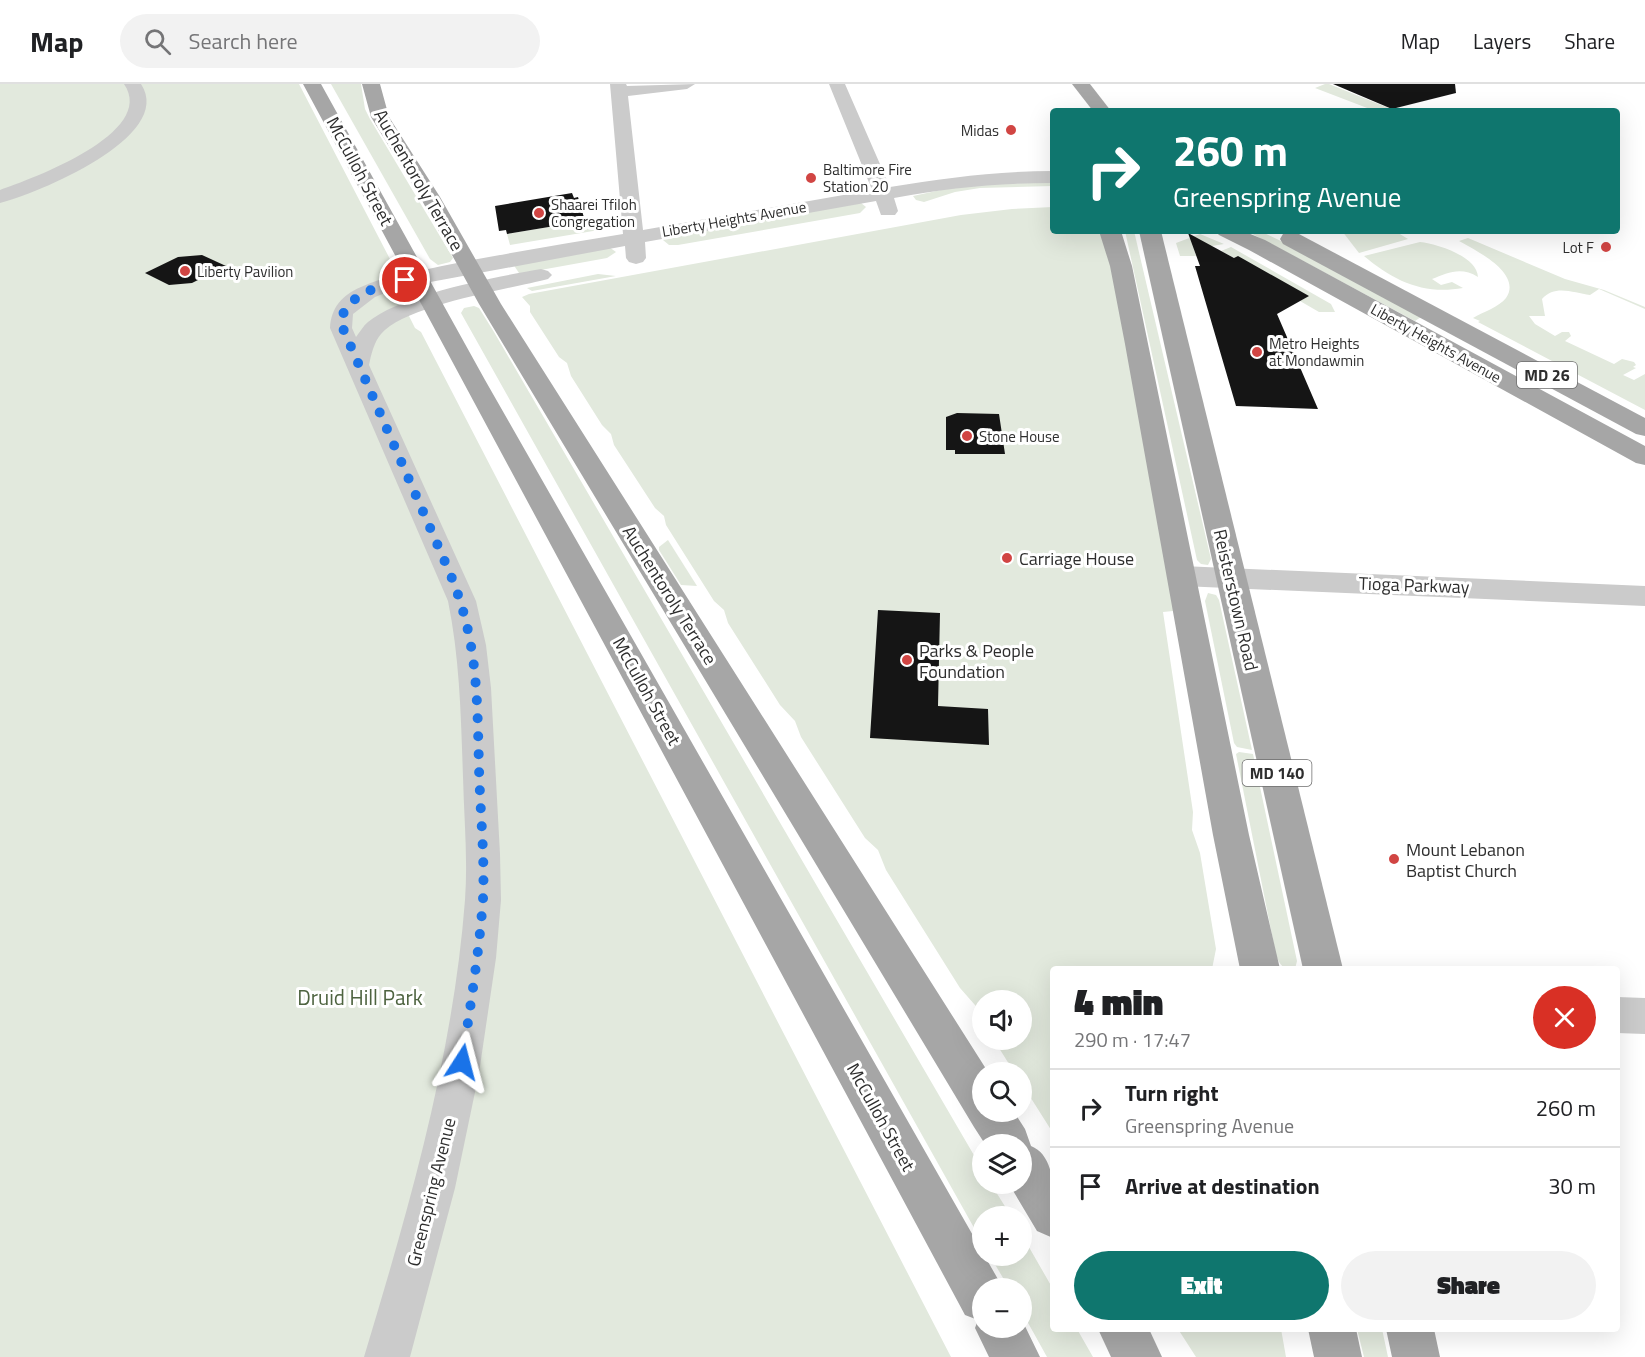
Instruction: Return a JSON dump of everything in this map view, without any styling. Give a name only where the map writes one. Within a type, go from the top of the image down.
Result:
[{"type":"main road","name":"McCulloh Street","points":[[312,84],[972,1280]]},
{"type":"main road","name":"Auchentoroly Terrace","points":[[371,84],[380,117],[475,277],[972,1085]]},
{"type":"main road","points":[[1081,84],[1100,108]]},
{"type":"main road","name":"MD 140","points":[[1111,234],[1121,266],[1231,835],[1259,966]]},
{"type":"main road","name":"Reisterstown Road","points":[[1151,234],[1322,966]]},
{"type":"main road","name":"Liberty Heights Avenue","points":[[1233,234],[1257,245],[1645,458]]},
{"type":"main road","name":"Liberty Heights Avenue","points":[[1279,234],[1331,259],[1645,428]]},
{"type":"main road","points":[[1287,234],[1331,259]]},
{"type":"main road","points":[[1032,1180],[1050,1210]]},
{"type":"main road","points":[[1124,1332],[1138,1357]]},
{"type":"main road","points":[[1333,1332],[1338,1357]]},
{"type":"main road","points":[[1411,1332],[1416,1357]]},
{"type":"main road","points":[[1005,1338],[1016,1357]]},
{"type":"street","points":[[0,196],[67,170],[117,137],[136,110],[138,99],[136,89],[132,84]]},
{"type":"street","points":[[635,247],[618,88],[687,84]]},
{"type":"street","points":[[837,84],[885,202]]},
{"type":"street","name":"Liberty Heights Avenue","points":[[719,243],[978,178],[1050,177]]},
{"type":"street","points":[[977,198],[1050,195]]},
{"type":"street","name":"Liberty Heights Avenue","points":[[418,278],[475,277],[885,202],[933,205]]},
{"type":"street","name":"Liberty Heights Avenue","points":[[635,247],[697,247]]},
{"type":"street","name":"Liberty Heights Avenue","points":[[431,303],[475,277]]},
{"type":"street","name":"Greenspring Avenue","points":[[387,1357],[407,1289],[462,1062],[476,967],[483,897],[479,748],[471,638],[462,601],[341,328],[341,318],[345,309],[356,299],[375,288],[418,278]]},
{"type":"street","points":[[357,366],[363,343],[374,328],[397,315],[431,303]]},
{"type":"street","name":"Tioga Parkway","points":[[1182,576],[1645,596]]},
{"type":"street","points":[[1620,1015],[1645,1017]]},
{"type":"green space","name":"Druid Hill Park","points":[[0,84],[299,84],[392,263],[392,268],[383,276],[393,292],[398,294],[415,328],[421,332],[951,1357],[0,1357]]},
{"type":"green space","points":[[331,84],[361,84],[365,109],[370,119],[453,258],[450,262],[438,265],[430,259]]},
{"type":"green space","points":[[1329,84],[1389,108],[1367,108],[1315,88]]},
{"type":"green space","points":[[1050,182],[1050,186],[980,188],[955,192],[924,202],[916,200],[913,196],[964,185]]},
{"type":"green space","points":[[861,203],[866,207],[860,213],[678,245],[669,245],[663,240],[666,237]]},
{"type":"green space","points":[[1050,207],[1050,234],[1105,234],[1178,604],[1173,611],[1163,612],[1193,812],[1192,830],[1200,853],[1216,949],[1213,966],[1050,966],[1050,1128],[1032,1100],[1032,1062],[1008,1062],[1000,1050],[1032,1050],[1032,990],[972,990],[972,1002],[960,988],[886,870],[878,850],[865,838],[801,737],[795,721],[780,705],[728,623],[724,610],[714,601],[666,525],[664,516],[655,508],[614,445],[611,434],[602,425],[571,376],[567,363],[559,357],[530,312],[530,306],[522,297],[961,215]]},
{"type":"green space","points":[[585,221],[599,230],[510,245],[507,234]]},
{"type":"green space","points":[[1126,234],[1135,234],[1211,559],[1208,565],[1201,564],[1197,560]]},
{"type":"green space","points":[[1200,234],[1224,244],[1194,249],[1196,256],[1180,256],[1176,243]]},
{"type":"green space","points":[[1253,234],[1266,234],[1285,243],[1421,317],[1415,321]]},
{"type":"green space","points":[[1344,234],[1400,234],[1408,239],[1359,253]]},
{"type":"green space","points":[[1468,238],[1565,279],[1604,290],[1645,307],[1645,309],[1599,289],[1590,295],[1559,291],[1547,294],[1542,299],[1545,316],[1529,316],[1535,324],[1555,336],[1562,332],[1569,332],[1571,336],[1565,341],[1614,364],[1622,359],[1634,362],[1636,365],[1633,367],[1636,368],[1623,375],[1634,380],[1645,374],[1645,410],[1473,318],[1503,301],[1510,289],[1503,271],[1485,256],[1459,241]]},
{"type":"green space","points":[[1420,242],[1446,248],[1464,257],[1476,270],[1478,277],[1466,272],[1454,272],[1432,279],[1441,285],[1452,282],[1463,288],[1448,290],[1422,288],[1386,273],[1364,256]]},
{"type":"green space","points":[[609,247],[616,252],[607,258],[524,273],[519,273],[513,264]]},
{"type":"green space","points":[[1231,247],[1331,304],[1335,312],[1319,312],[1300,301],[1308,296],[1221,251]]},
{"type":"green space","points":[[598,274],[616,276],[532,291],[527,288]]},
{"type":"green space","points":[[474,306],[479,308],[494,332],[972,1152],[972,1194],[997,1194],[1005,1206],[972,1206],[972,1224],[461,313],[464,308]]},
{"type":"green space","points":[[668,540],[697,586],[681,585],[659,550],[659,547]]},
{"type":"green space","points":[[1208,593],[1216,595],[1219,600],[1252,750],[1237,747],[1234,743],[1205,601]]},
{"type":"green space","points":[[1239,752],[1253,754],[1297,961],[1296,966],[1283,966],[1276,955],[1236,754]]},
{"type":"green space","points":[[1032,1252],[1050,1284],[1050,1332],[1079,1332],[1093,1357],[1047,1357],[1032,1330],[1032,1278],[1003,1278],[996,1266],[1032,1266]]},
{"type":"green space","points":[[1180,1332],[1282,1332],[1286,1357],[1196,1357]]},
{"type":"green space","points":[[1358,1332],[1383,1332],[1388,1357],[1364,1357]]},
{"type":"building","points":[[1333,84],[1455,84],[1456,93],[1390,108]]},
{"type":"building","name":"Shaarei Tfiloh Congregation","points":[[572,193],[574,198],[578,197],[585,221],[507,234],[506,230],[499,231],[495,206]]},
{"type":"building","name":"Metro Heights at Mondawmin","points":[[1188,234],[1234,258],[1238,256],[1309,296],[1277,314],[1318,409],[1236,406],[1195,266],[1200,266]]},
{"type":"building","name":"Liberty Pavilion","points":[[202,255],[226,266],[192,283],[169,285],[145,273],[178,257]]},
{"type":"building","name":"Stone House","points":[[957,413],[999,414],[1005,454],[955,454],[955,450],[946,450],[946,417]]},
{"type":"building","name":"Parks & People Foundation","points":[[878,610],[940,613],[938,706],[988,709],[989,745],[870,738]]},
{"type":"place","name":"Midas","points":[[1011,130]]},
{"type":"place","name":"Baltimore Fire Station 20","points":[[811,178]]},
{"type":"place","name":"Shaarei Tfiloh Congregation","points":[[539,213]]},
{"type":"place","name":"Lot F","points":[[1606,247]]},
{"type":"place","name":"Liberty Pavilion","points":[[185,271]]},
{"type":"place","name":"Metro Heights at Mondawmin","points":[[1257,352]]},
{"type":"place","name":"Stone House","points":[[967,436]]},
{"type":"place","name":"Carriage House","points":[[1007,558]]},
{"type":"place","name":"Parks & People Foundation","points":[[907,660]]},
{"type":"place","name":"Mount Lebanon Baptist Church","points":[[1394,859]]},
{"type":"route","points":[[405,280],[383,285],[361,295],[345,309],[341,318],[341,328],[462,601],[471,638],[476,677],[483,897],[476,967],[462,1062]]}]
